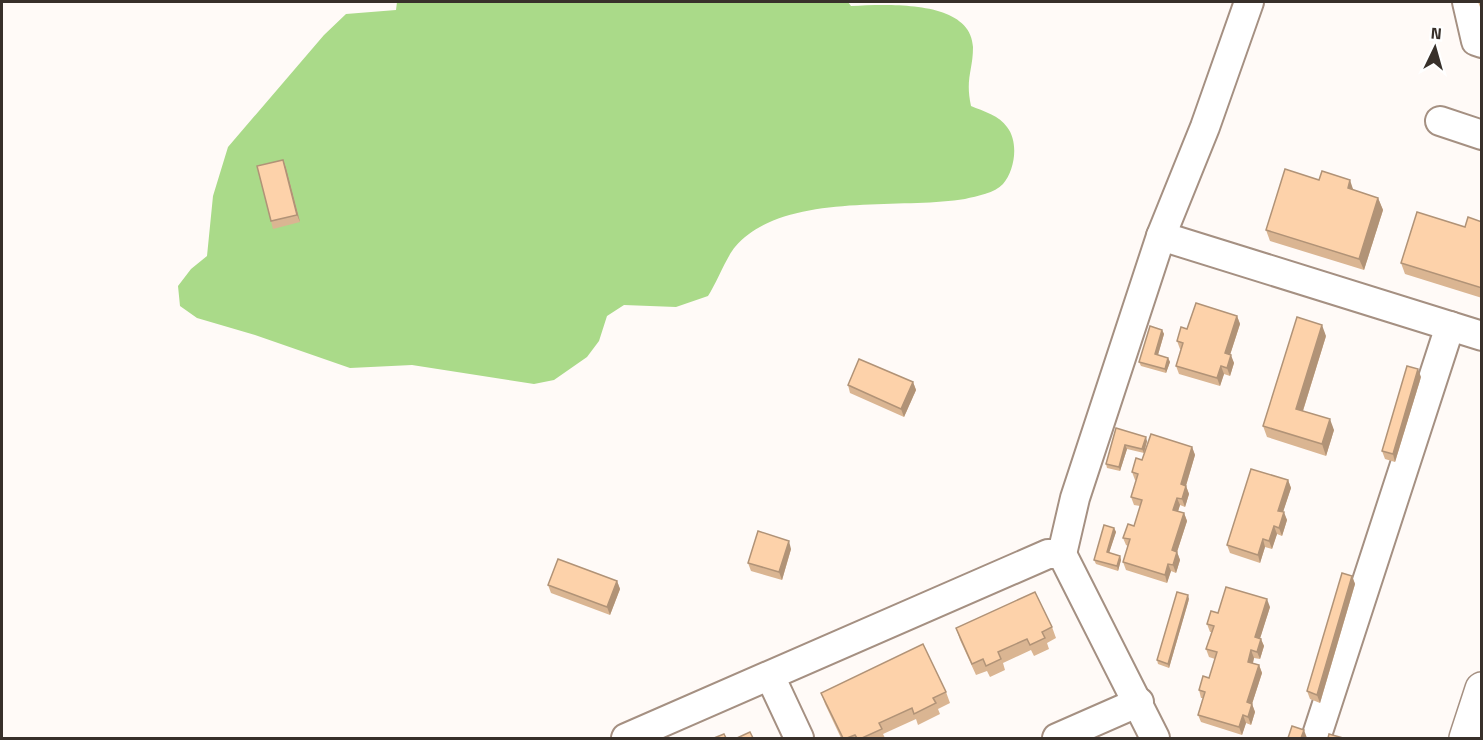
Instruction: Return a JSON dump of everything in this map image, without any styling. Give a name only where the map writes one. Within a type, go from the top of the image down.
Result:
[{"type":"main road","points":[[1466,738],[1482,689]]},
{"type":"street","points":[[1155,738],[1139,702],[1062,554],[1075,498],[1161,236],[1205,127],[1249,2]]},
{"type":"street","points":[[1467,2],[1476,41],[1482,44]]},
{"type":"street","points":[[1440,121],[1482,135]]},
{"type":"street","points":[[1161,236],[1482,336]]},
{"type":"street","points":[[1316,738],[1450,326]]},
{"type":"street","points":[[626,738],[1048,554],[1062,554]]},
{"type":"street","points":[[770,676],[799,738]]},
{"type":"street","points":[[1057,738],[1139,702]]},
{"type":"green space","points":[[397,2],[848,2],[851,6],[886,5],[926,8],[959,20],[969,32],[973,47],[969,81],[971,106],[996,117],[1007,127],[1013,140],[1013,164],[1003,184],[995,190],[965,199],[843,206],[782,217],[756,229],[735,247],[708,296],[676,307],[624,305],[607,316],[599,341],[587,357],[554,380],[534,384],[412,365],[350,368],[255,335],[197,318],[180,306],[178,286],[191,269],[207,256],[213,196],[228,147],[324,35],[346,14],[396,10]]},
{"type":"building","points":[[283,160],[297,215],[271,221],[257,166]]},
{"type":"building","points":[[1285,169],[1319,180],[1322,171],[1350,180],[1348,188],[1378,198],[1359,259],[1266,230]]},
{"type":"building","points":[[1417,212],[1465,227],[1468,217],[1482,222],[1482,288],[1401,263]]},
{"type":"building","points":[[1196,303],[1237,316],[1225,353],[1231,355],[1227,368],[1221,366],[1217,378],[1176,366],[1183,343],[1177,341],[1181,327],[1187,329]]},
{"type":"building","points":[[1297,317],[1322,325],[1296,409],[1330,419],[1322,444],[1263,426]]},
{"type":"building","points":[[1150,326],[1162,330],[1155,354],[1168,358],[1165,369],[1139,362]]},
{"type":"building","points":[[859,359],[913,382],[901,409],[848,385]]},
{"type":"building","points":[[1407,366],[1418,369],[1393,454],[1382,451]]},
{"type":"building","points":[[1116,428],[1146,437],[1142,449],[1125,445],[1119,467],[1106,464]]},
{"type":"building","points":[[1151,434],[1192,447],[1181,484],[1186,486],[1182,499],[1177,498],[1173,510],[1184,513],[1172,550],[1177,552],[1173,565],[1168,564],[1165,575],[1123,562],[1130,539],[1123,538],[1128,524],[1134,526],[1142,500],[1131,497],[1138,474],[1132,472],[1136,458],[1142,460]]},
{"type":"building","points":[[1251,469],[1288,480],[1278,511],[1284,512],[1279,528],[1274,526],[1269,541],[1263,539],[1258,555],[1227,545]]},
{"type":"building","points":[[1104,525],[1114,528],[1107,552],[1120,556],[1117,566],[1094,560]]},
{"type":"building","points":[[758,531],[789,541],[779,572],[748,563]]},
{"type":"building","points":[[558,559],[617,581],[607,607],[548,585]]},
{"type":"building","points":[[1342,573],[1352,576],[1317,695],[1307,691]]},
{"type":"building","points":[[1226,587],[1267,599],[1255,637],[1261,639],[1257,652],[1251,650],[1248,662],[1259,665],[1247,702],[1252,704],[1248,717],[1243,715],[1239,727],[1198,715],[1205,692],[1199,690],[1203,676],[1209,678],[1217,652],[1206,649],[1214,626],[1207,624],[1211,611],[1218,613]]},
{"type":"building","points":[[1035,592],[1052,627],[1042,632],[1045,638],[1030,645],[1027,639],[998,652],[1001,659],[986,666],[983,659],[972,664],[956,628]]},
{"type":"building","points":[[1177,592],[1188,595],[1168,664],[1157,660]]},
{"type":"building","points":[[923,644],[946,692],[933,698],[936,703],[914,714],[912,708],[879,723],[882,729],[862,738],[857,738],[855,735],[843,738],[821,693]]},
{"type":"building","points":[[1292,726],[1304,730],[1301,738],[1288,738]]},
{"type":"building","points":[[750,732],[753,738],[737,738]]},
{"type":"building","points":[[724,734],[726,738],[714,738]]},
{"type":"building","points":[[1329,734],[1343,738],[1328,738]]}]
